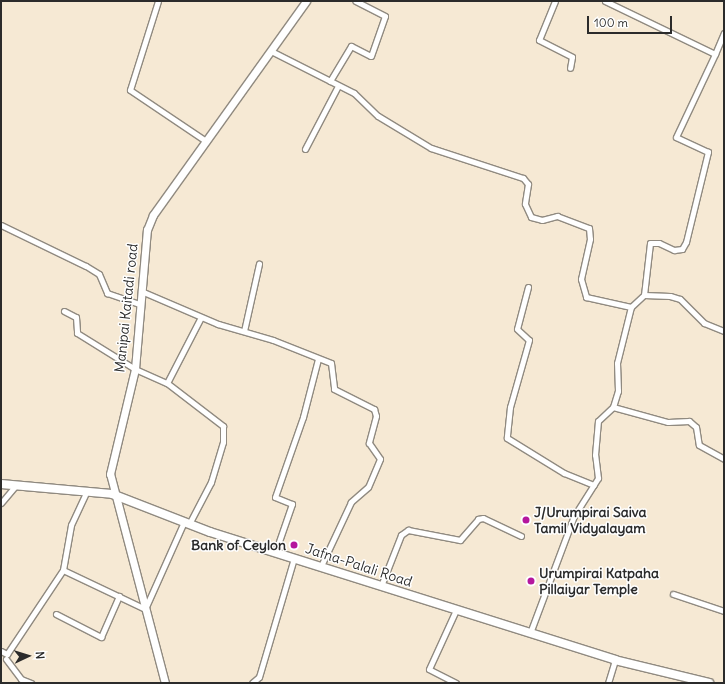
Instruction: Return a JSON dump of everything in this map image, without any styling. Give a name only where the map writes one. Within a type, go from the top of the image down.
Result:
[{"type":"main road","name":"Manipai Kaitadi road","points":[[165,683],[112,494],[111,459],[135,368],[148,222],[306,1]]},
{"type":"main road","name":"Jafna-Palali Road","points":[[1,484],[112,494],[187,523],[456,610],[615,660],[709,683]]},
{"type":"street","points":[[158,1],[130,90],[206,142]]},
{"type":"street","points":[[330,81],[351,46],[371,56],[385,16],[356,1]]},
{"type":"street","points":[[555,1],[539,40],[572,57],[570,68]]},
{"type":"street","points":[[605,1],[715,54]]},
{"type":"street","points":[[530,633],[574,516],[598,478],[595,455],[598,421],[613,406],[619,351],[631,307],[644,294],[650,244],[659,243],[674,250],[682,249],[686,242],[708,152],[676,137],[724,33]]},
{"type":"street","points":[[270,50],[354,93],[396,129],[431,148],[522,178],[528,184],[524,204],[532,217],[542,220],[558,216],[589,228],[590,239],[582,265],[582,291],[586,298],[631,307]]},
{"type":"street","points":[[305,149],[338,86]]},
{"type":"street","points":[[1,225],[86,266],[99,274],[107,293],[141,305]]},
{"type":"street","points":[[244,330],[260,264]]},
{"type":"street","points":[[528,287],[517,329],[529,340],[510,407],[507,438],[564,473],[594,485]]},
{"type":"street","points":[[141,292],[202,317],[244,330],[318,358],[333,366],[337,392],[374,408],[376,416],[369,443],[380,459],[368,486],[351,502],[321,566]]},
{"type":"street","points":[[644,294],[680,299],[696,318],[724,331]]},
{"type":"street","points":[[63,570],[145,609],[187,523],[211,482],[223,442],[223,426],[167,383],[135,368],[77,333],[76,317],[64,310]]},
{"type":"street","points":[[167,383],[202,317]]},
{"type":"street","points":[[275,552],[292,504],[275,497],[303,417],[318,358]]},
{"type":"street","points":[[613,406],[668,422],[689,421],[696,427],[699,445],[724,459]]},
{"type":"street","points":[[1,503],[16,485]]},
{"type":"street","points":[[1,651],[7,654],[63,570],[71,525],[88,491]]},
{"type":"street","points":[[381,586],[401,535],[408,530],[460,540],[478,519],[483,518],[520,536]]},
{"type":"street","points":[[252,683],[259,677],[294,558]]},
{"type":"street","points":[[673,594],[724,611]]},
{"type":"street","points":[[56,614],[101,637],[119,596]]},
{"type":"street","points":[[456,610],[430,669],[456,683]]},
{"type":"street","points":[[6,659],[21,679],[31,683]]},
{"type":"street","points":[[608,683],[615,660]]},
{"type":"place","name":"J/Urumpirai Saiva Tamil Vidyalayam","points":[[526,520]]},
{"type":"place","name":"Bank of Ceylon","points":[[294,545]]},
{"type":"place","name":"Urumpirai Katpaha Pillaiyar Temple","points":[[531,581]]}]
